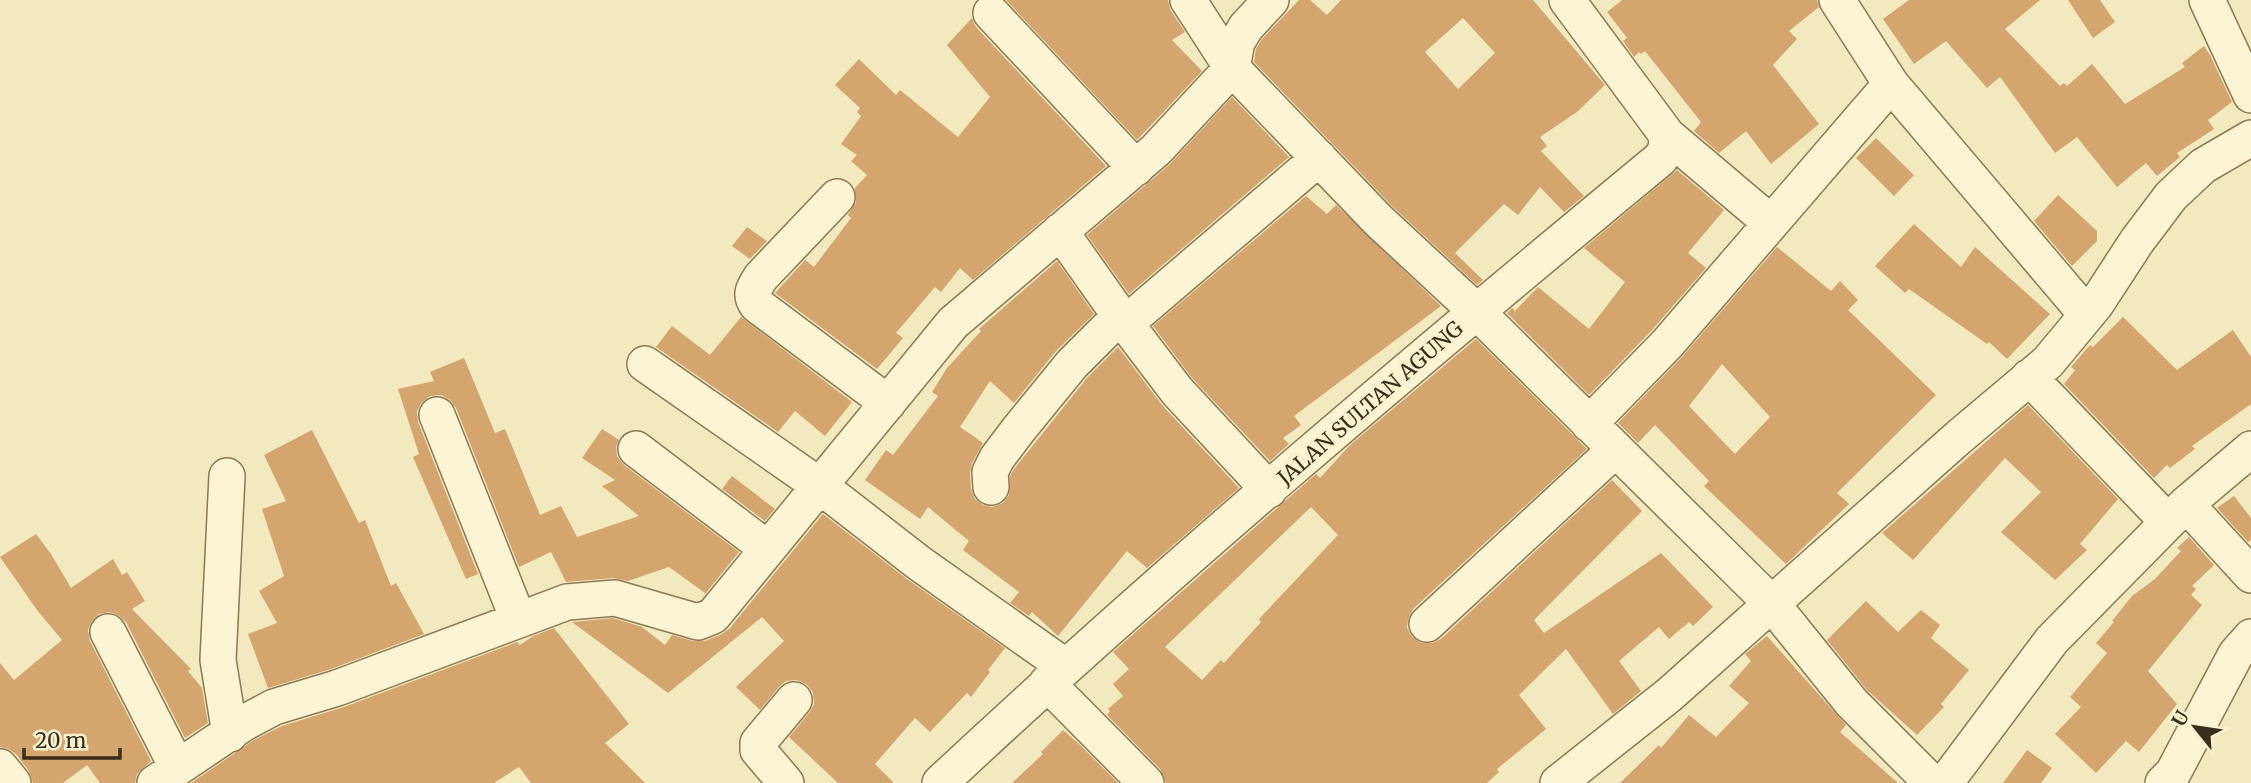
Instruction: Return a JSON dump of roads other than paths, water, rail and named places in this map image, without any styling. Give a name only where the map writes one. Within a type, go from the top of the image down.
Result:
[{"type":"street","points":[[1188,0],[1232,68],[1378,220],[1476,311],[1772,604],[1852,703],[1932,783]]},
{"type":"street","points":[[108,632],[166,775],[249,722],[568,602],[615,598],[698,622],[713,616],[953,323],[1156,150],[1232,68],[1237,41],[1245,27],[1271,0]]},
{"type":"street","points":[[1837,0],[1891,84],[2087,315]]},
{"type":"street","points":[[2207,0],[2251,95]]},
{"type":"street","points":[[1583,5],[1667,135],[1772,223]]},
{"type":"street","points":[[991,13],[1136,168]]},
{"type":"street","points":[[1589,424],[1667,344],[1891,84]]},
{"type":"street","name":"JALAN SULTAN AGUNG","points":[[940,783],[1057,675],[1269,490],[1476,311],[1660,159],[1666,150],[1667,135]]},
{"type":"street","points":[[1558,783],[1669,695],[1959,437],[2048,362],[2087,315],[2171,196],[2203,166],[2251,138]]},
{"type":"street","points":[[990,487],[990,472],[997,458],[1072,364],[1319,158]]},
{"type":"street","points":[[837,197],[761,278],[752,291],[752,298],[757,305],[888,403]]},
{"type":"street","points":[[1060,231],[1177,391],[1269,490]]},
{"type":"street","points":[[645,364],[820,486],[1057,675],[1146,783]]},
{"type":"street","points":[[2029,377],[2177,513],[2251,575]]},
{"type":"street","points":[[437,415],[518,619]]},
{"type":"street","points":[[636,449],[768,549]]},
{"type":"street","points":[[1945,783],[2052,640],[2177,513],[2251,449]]},
{"type":"street","points":[[1427,624],[1615,450]]},
{"type":"street","points":[[227,476],[218,660],[249,722]]},
{"type":"street","points":[[2163,783],[2173,773],[2236,654],[2251,637]]},
{"type":"street","points":[[786,783],[758,750],[758,743],[794,700]]},
{"type":"street","points":[[0,767],[13,783]]}]
